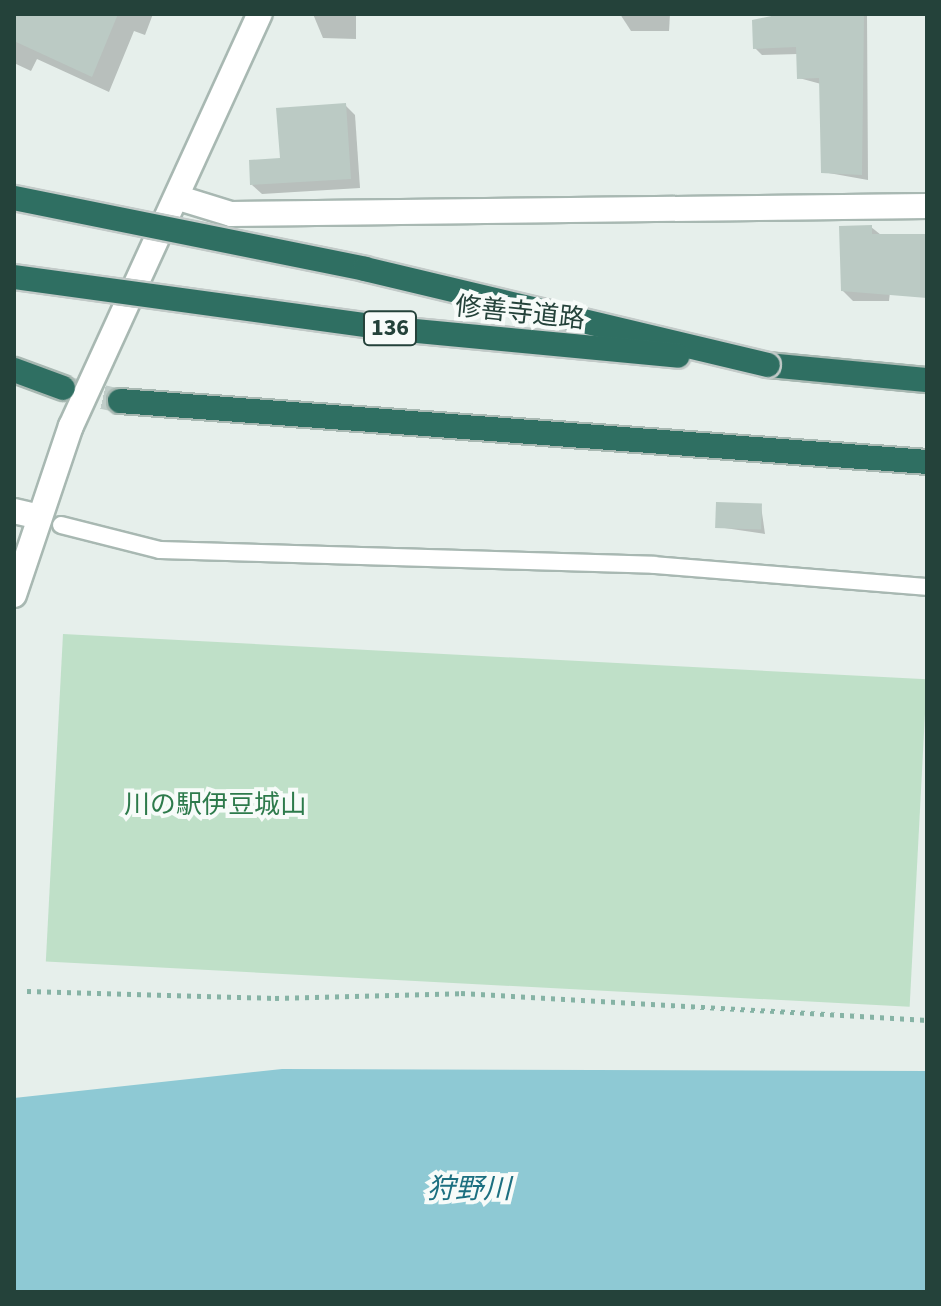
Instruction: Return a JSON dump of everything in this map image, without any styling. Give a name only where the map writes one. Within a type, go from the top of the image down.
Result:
[{"type":"highway","points":[[14,198],[365,269],[768,365]]},
{"type":"highway","name":"修善寺道路","points":[[14,277],[395,329],[927,380]]},
{"type":"highway","points":[[14,370],[63,388]]},
{"type":"highway","points":[[120,401],[927,462]]},
{"type":"street","points":[[14,595],[21,566],[24,514],[179,198],[260,14]]},
{"type":"street","points":[[179,198],[231,214],[927,206]]},
{"type":"lane","points":[[61,525],[160,550],[654,565],[927,587]]},
{"type":"path","points":[[27,991],[508,994],[927,1020]]},
{"type":"green space","name":"川の駅伊豆城山","points":[[63,634],[927,679],[910,1007],[46,962]]},
{"type":"water","name":"狩野川","points":[[282,1069],[927,1071],[927,1292],[14,1292],[14,1098]]},
{"type":"building","points":[[14,14],[118,14],[92,77],[14,41]]},
{"type":"building","points":[[781,14],[864,14],[862,175],[821,173],[819,78],[797,79],[796,47],[753,49],[752,20]]},
{"type":"building","points":[[346,103],[351,179],[250,185],[249,160],[280,158],[276,108]]},
{"type":"building","points":[[872,225],[872,234],[926,234],[927,298],[841,291],[839,226]]},
{"type":"building","points":[[716,502],[762,504],[761,530],[715,528]]},
{"type":"tunnel","points":[[68,389],[120,401]]}]
